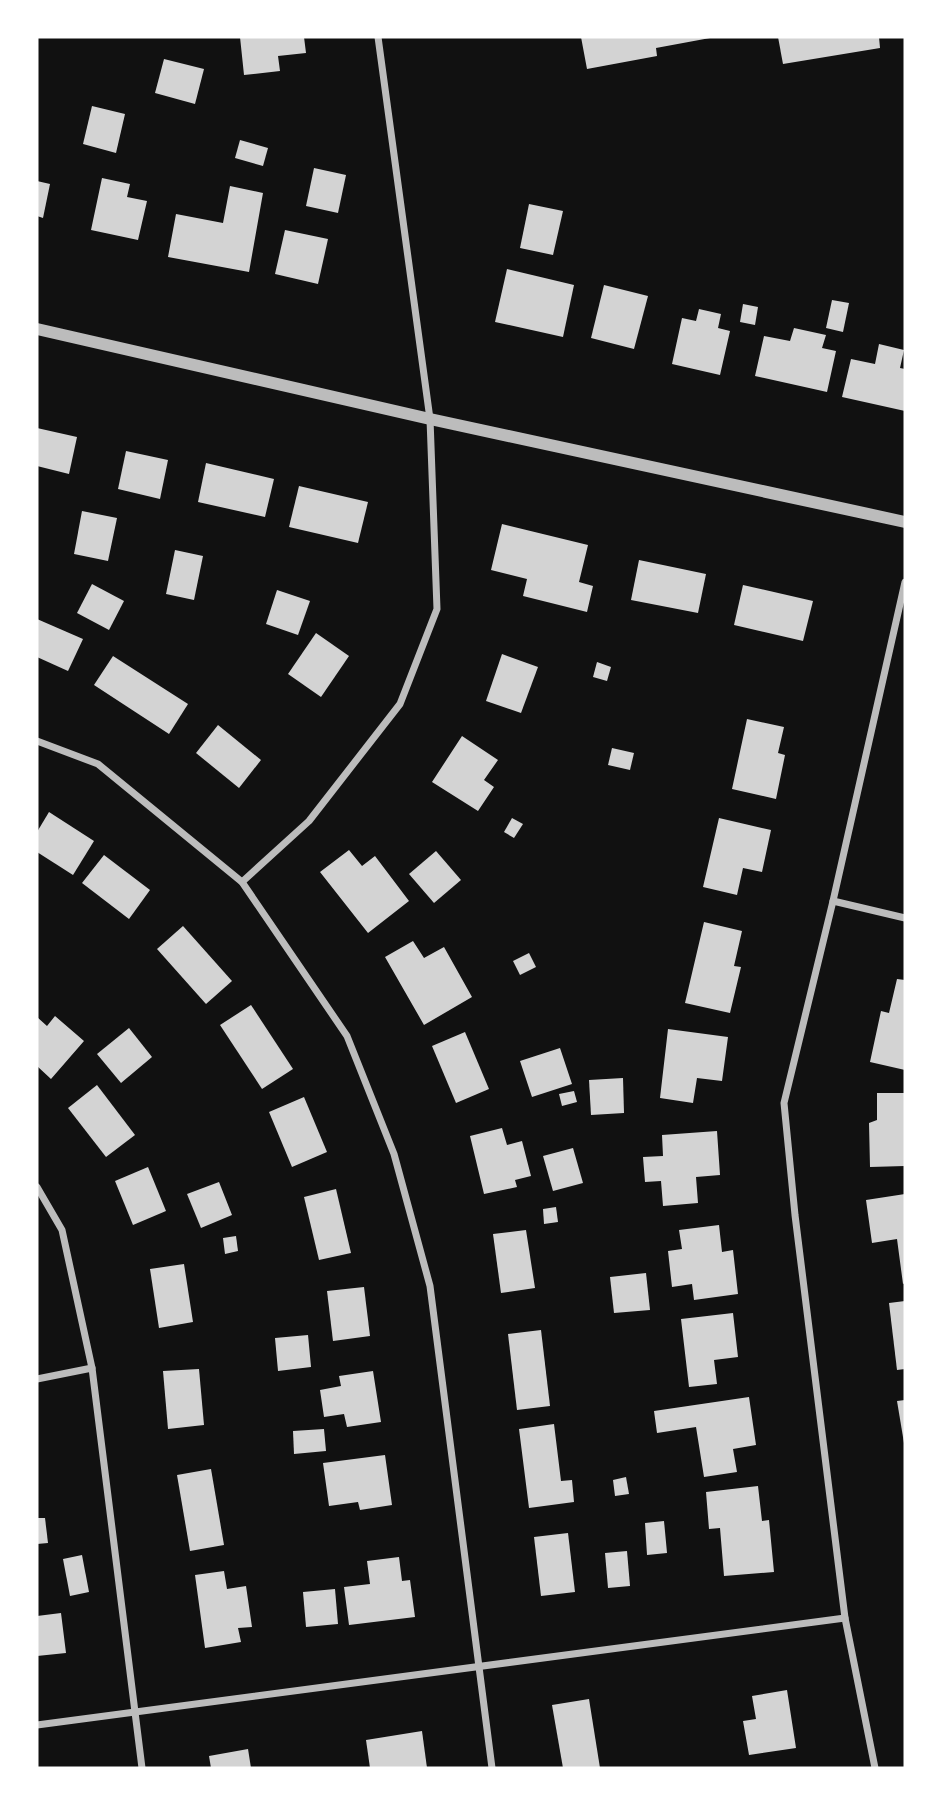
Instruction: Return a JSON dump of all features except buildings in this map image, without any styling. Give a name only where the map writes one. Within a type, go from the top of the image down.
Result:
[{"type":"street","points":[[242,882],[309,821],[400,704],[437,609],[430,419],[378,37]]},
{"type":"street","points":[[37,329],[430,419],[905,522]]},
{"type":"street","points":[[875,1768],[845,1618],[783,1103],[833,901],[905,582]]},
{"type":"street","points":[[37,741],[98,764],[242,882],[347,1036],[394,1154],[430,1286],[492,1768]]},
{"type":"street","points":[[833,901],[905,918]]},
{"type":"street","points":[[37,1187],[62,1230],[92,1368],[142,1768]]},
{"type":"street","points":[[37,1379],[92,1368]]},
{"type":"street","points":[[37,1725],[845,1618]]}]
